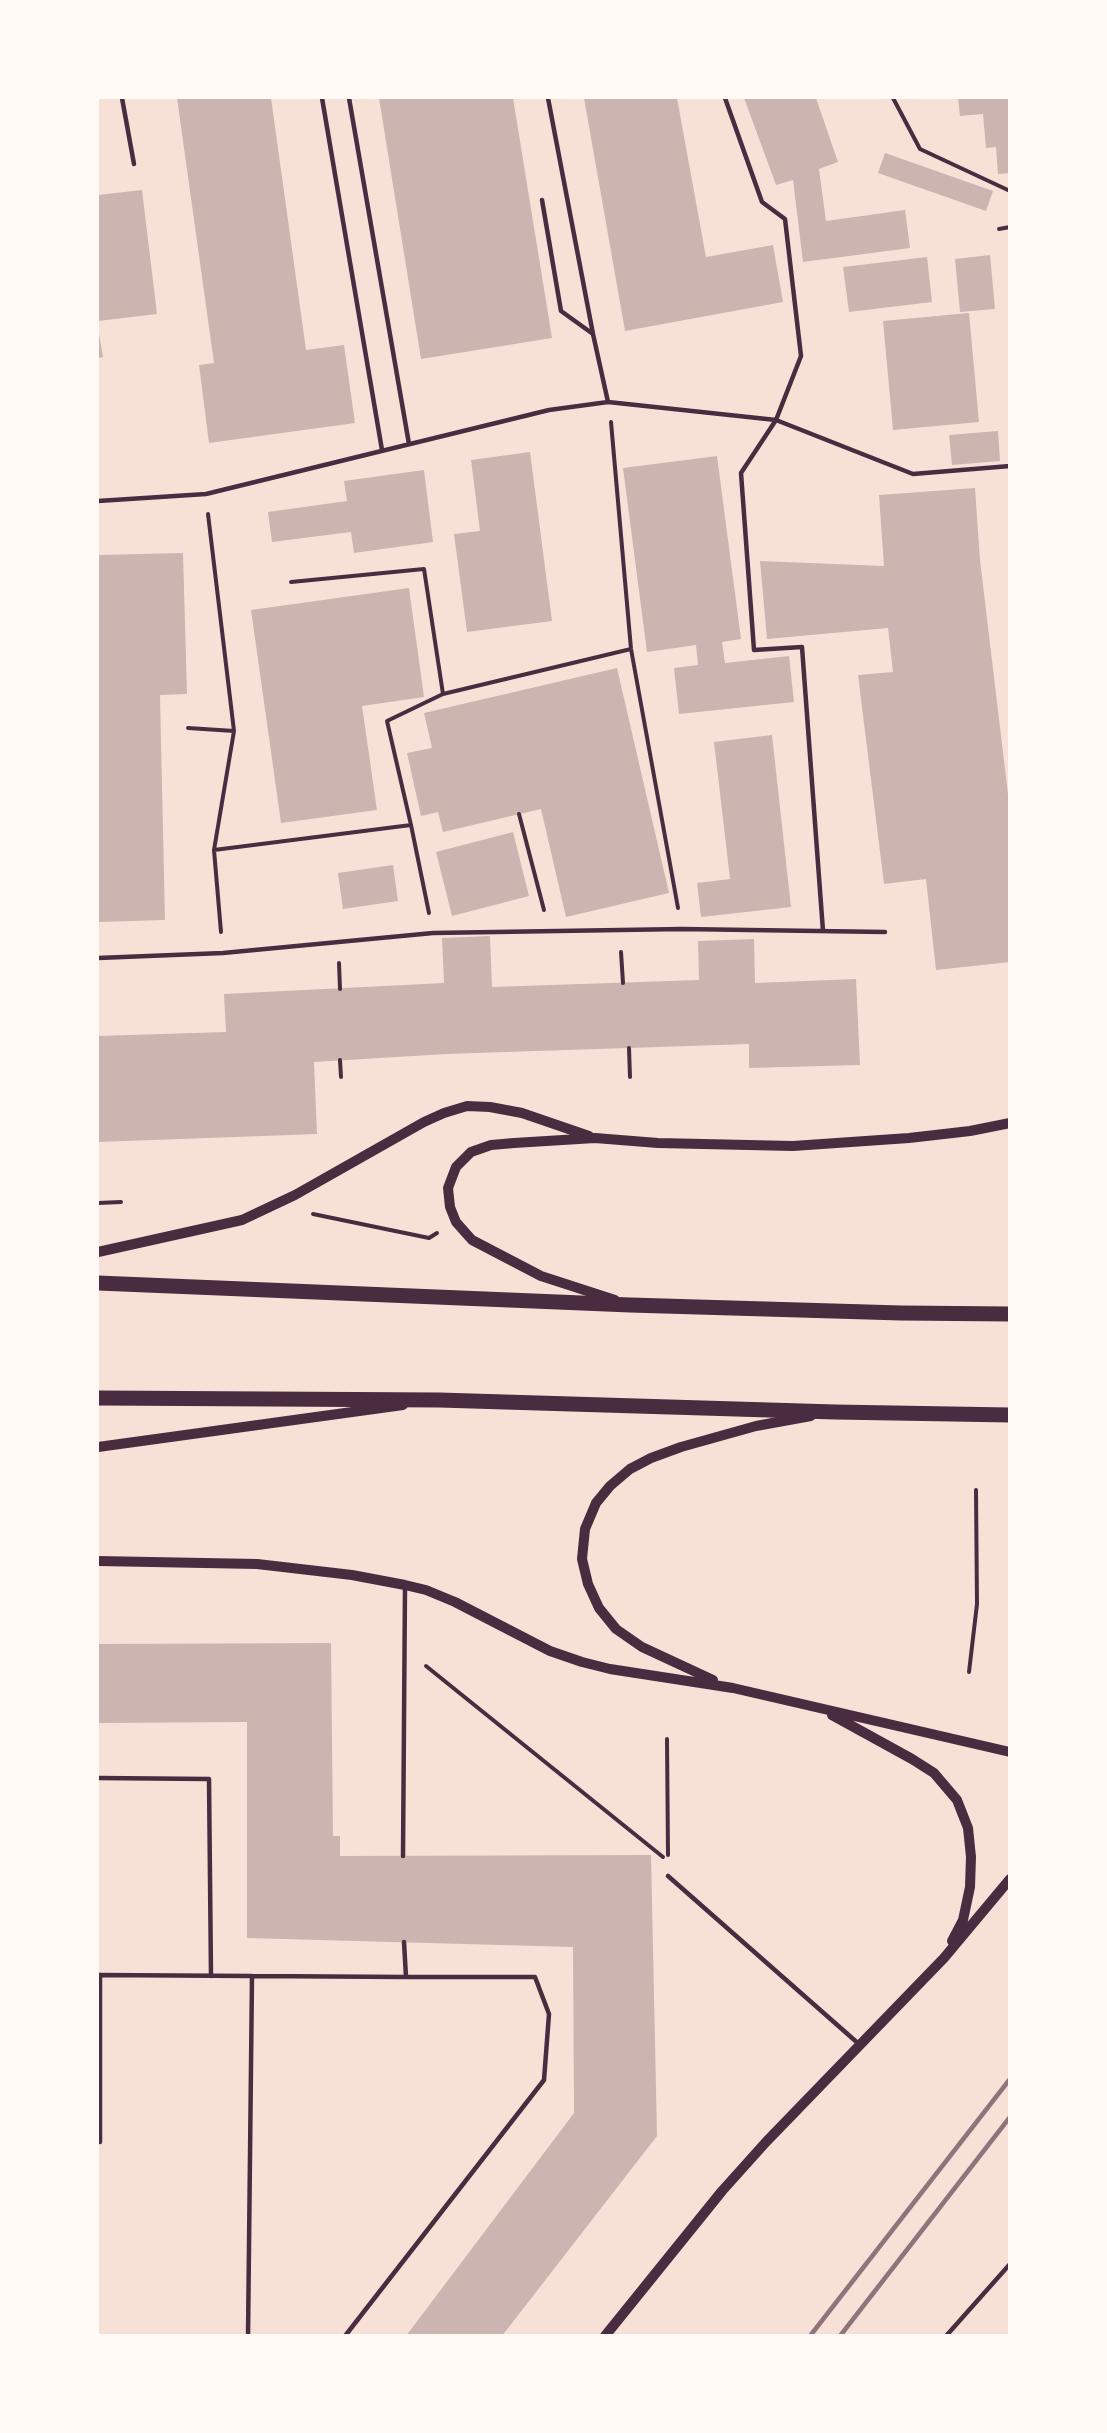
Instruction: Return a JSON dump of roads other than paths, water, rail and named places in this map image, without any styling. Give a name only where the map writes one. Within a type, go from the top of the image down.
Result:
[{"type":"main road","points":[[98,1283],[630,1305],[1010,1314]]},
{"type":"main road","points":[[98,1398],[439,1400],[1010,1415]]},
{"type":"street","points":[[98,1252],[242,1220],[295,1195],[424,1122],[467,1106],[490,1107],[522,1113],[595,1138]]},
{"type":"street","points":[[630,1305],[541,1276],[472,1240],[456,1222],[450,1207],[448,1188],[456,1167],[471,1152],[491,1145],[595,1138],[715,1145],[793,1146],[909,1138],[970,1131],[1010,1123]]},
{"type":"street","points":[[98,1447],[439,1400]]},
{"type":"street","points":[[733,1688],[692,1672],[652,1652],[616,1629],[598,1608],[588,1584],[582,1559],[585,1529],[596,1503],[610,1486],[630,1469],[651,1458],[756,1426],[835,1412]]},
{"type":"street","points":[[98,1561],[257,1564],[352,1575],[405,1585],[426,1590],[455,1602],[550,1651],[582,1662],[610,1669],[733,1688],[1010,1752]]},
{"type":"street","points":[[820,1708],[934,1773],[957,1800],[968,1828],[971,1857],[970,1887],[963,1920],[944,1958]]},
{"type":"street","points":[[605,2336],[722,2191],[766,2142],[944,1958],[1010,1879]]},
{"type":"lane","points":[[122,98],[134,164]]},
{"type":"lane","points":[[322,98],[382,450]]},
{"type":"lane","points":[[349,98],[409,444]]},
{"type":"lane","points":[[548,98],[592,334],[608,402]]},
{"type":"lane","points":[[725,98],[762,202],[785,219],[801,356],[776,420],[741,473],[754,650],[802,647],[823,931]]},
{"type":"lane","points":[[542,200],[561,311],[592,334]]},
{"type":"lane","points":[[98,501],[206,494],[549,410],[608,402],[776,420],[913,474],[1010,466]]},
{"type":"lane","points":[[98,958],[223,953],[433,933],[682,929],[885,932]]},
{"type":"lane","points":[[403,1856],[405,1585]]},
{"type":"lane","points":[[98,1778],[209,1779],[211,1976]]},
{"type":"lane","points":[[668,1876],[860,2045]]},
{"type":"lane","points":[[404,1942],[406,1977]]},
{"type":"lane","points":[[100,2142],[99,1975],[535,1977],[549,2014],[544,2080],[345,2336]]},
{"type":"lane","points":[[248,2336],[252,1976]]},
{"type":"lane","points":[[946,2336],[1010,2264]]},
{"type":"railway","points":[[810,2336],[1010,2079]]},
{"type":"railway","points":[[840,2336],[1010,2117]]}]
